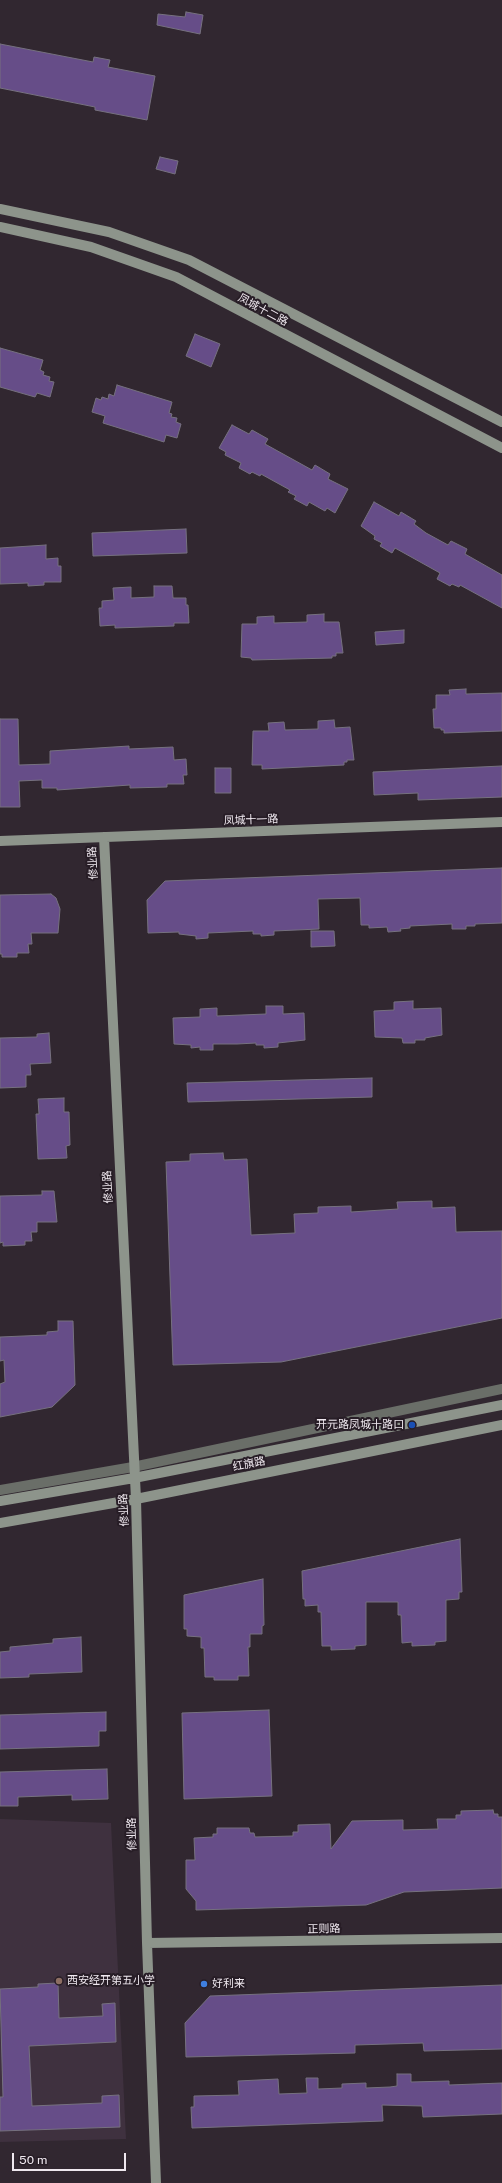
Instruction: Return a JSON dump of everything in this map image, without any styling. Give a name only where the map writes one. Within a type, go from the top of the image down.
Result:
[{"type":"street","name":"凤城十二路","points":[[0,208],[109,232],[189,260],[502,422]]},
{"type":"street","name":"凤城十二路","points":[[0,227],[91,247],[176,277],[502,448]]},
{"type":"street","name":"凤城十一路","points":[[0,841],[502,822]]},
{"type":"street","name":"修业路","points":[[104,837],[136,1499],[147,1944],[156,2183]]},
{"type":"street","points":[[0,1490],[134,1472],[502,1390]]},
{"type":"street","name":"红旗路","points":[[0,1501],[134,1472],[442,1419],[502,1405]]},
{"type":"street","name":"红旗路","points":[[0,1523],[136,1499],[502,1425]]},
{"type":"street","name":"正则路","points":[[147,1944],[502,1938]]},
{"type":"shaded area","name":"西安经开第五小学","points":[[0,1819],[111,1823],[126,2139],[0,2142]]},
{"type":"building","points":[[186,12],[203,15],[200,34],[157,25],[158,14],[185,17]]},
{"type":"building","points":[[0,44],[93,62],[94,57],[110,60],[108,67],[155,76],[147,120],[95,110],[95,107],[0,88]]},
{"type":"building","points":[[160,157],[178,161],[175,174],[156,169]]},
{"type":"building","points":[[195,334],[220,344],[211,367],[186,356]]},
{"type":"building","points":[[0,348],[43,360],[40,370],[44,372],[43,375],[50,377],[49,381],[54,382],[50,397],[37,393],[35,397],[0,387]]},
{"type":"building","points":[[117,385],[172,402],[169,413],[172,414],[171,417],[177,418],[176,422],[181,424],[177,438],[166,435],[164,442],[103,423],[105,416],[92,412],[96,398],[101,400],[102,397],[108,399],[109,394],[114,396]]},
{"type":"building","points":[[232,425],[249,434],[252,430],[268,439],[265,444],[312,470],[315,465],[330,474],[328,479],[348,489],[335,513],[327,508],[325,511],[309,502],[307,506],[294,499],[296,496],[288,492],[290,490],[261,474],[260,476],[252,472],[250,474],[239,468],[241,463],[225,455],[226,452],[219,448]]},
{"type":"building","points":[[374,502],[399,516],[401,512],[416,521],[414,524],[426,533],[448,545],[451,541],[467,549],[465,554],[502,575],[502,608],[460,585],[459,587],[452,584],[450,586],[437,579],[440,573],[395,548],[392,553],[380,546],[382,543],[374,539],[375,536],[361,526]]},
{"type":"building","points":[[186,529],[187,553],[93,556],[92,533]]},
{"type":"building","points":[[46,545],[46,559],[58,558],[58,566],[61,566],[61,582],[44,582],[44,585],[28,586],[28,583],[0,584],[0,548]]},
{"type":"building","points":[[154,586],[172,586],[173,598],[186,598],[189,623],[174,623],[174,626],[115,628],[115,625],[100,626],[99,608],[102,608],[102,601],[114,600],[113,588],[131,587],[131,598],[154,597]]},
{"type":"building","points":[[324,614],[324,622],[339,622],[343,653],[336,653],[336,656],[332,656],[332,658],[252,660],[251,658],[241,657],[242,624],[257,624],[257,617],[274,616],[274,623],[307,622],[307,615]]},
{"type":"building","points":[[404,630],[404,643],[376,645],[375,632]]},
{"type":"building","points":[[466,689],[466,694],[502,693],[502,731],[444,733],[444,730],[441,730],[441,728],[434,728],[433,709],[436,709],[436,695],[450,695],[449,690]]},
{"type":"building","points":[[0,719],[18,719],[19,765],[50,764],[50,751],[129,746],[129,749],[173,747],[174,760],[186,759],[187,775],[183,775],[184,784],[167,784],[167,787],[130,788],[130,785],[57,790],[57,788],[42,788],[42,780],[19,781],[20,807],[0,807]]},
{"type":"building","points":[[334,720],[335,728],[350,727],[354,760],[347,760],[347,762],[344,762],[344,765],[262,769],[262,765],[252,765],[253,731],[269,731],[268,723],[284,722],[285,730],[318,729],[318,721]]},
{"type":"building","points":[[502,766],[502,797],[418,800],[418,793],[374,795],[373,772]]},
{"type":"building","points":[[215,768],[231,768],[231,793],[215,793]]},
{"type":"building","points":[[502,868],[502,923],[475,924],[475,926],[466,926],[466,929],[452,929],[452,924],[410,926],[410,928],[400,929],[401,931],[388,932],[387,927],[369,928],[369,925],[361,925],[360,898],[318,899],[319,929],[274,931],[274,935],[261,936],[261,934],[253,934],[253,931],[208,933],[208,938],[196,939],[196,936],[179,934],[179,932],[148,933],[147,900],[165,881]]},
{"type":"building","points":[[51,894],[56,898],[60,909],[58,933],[31,933],[32,944],[28,944],[29,953],[17,953],[17,957],[2,957],[2,954],[0,954],[0,895]]},
{"type":"building","points":[[311,931],[334,931],[335,946],[311,947]]},
{"type":"building","points":[[413,1001],[413,1009],[441,1008],[442,1035],[425,1038],[425,1040],[415,1040],[415,1043],[403,1043],[402,1038],[375,1037],[374,1011],[394,1010],[394,1002]]},
{"type":"building","points":[[266,1006],[283,1006],[283,1014],[304,1013],[305,1040],[278,1043],[278,1047],[264,1048],[264,1045],[256,1045],[256,1043],[213,1044],[213,1050],[200,1050],[200,1047],[191,1048],[191,1045],[174,1044],[173,1018],[200,1017],[200,1009],[217,1008],[217,1016],[266,1014]]},
{"type":"building","points":[[49,1033],[51,1063],[30,1064],[31,1075],[26,1075],[26,1087],[0,1088],[0,1038],[37,1037],[37,1034]]},
{"type":"building","points":[[372,1078],[372,1097],[188,1102],[187,1083]]},
{"type":"building","points":[[64,1098],[64,1112],[69,1112],[70,1145],[66,1146],[67,1158],[38,1159],[36,1114],[39,1114],[38,1099]]},
{"type":"building","points":[[223,1153],[224,1160],[247,1159],[251,1235],[295,1233],[294,1214],[318,1213],[318,1207],[351,1206],[351,1212],[398,1209],[397,1202],[432,1201],[432,1208],[455,1207],[456,1232],[502,1231],[502,1318],[281,1362],[173,1365],[166,1162],[190,1161],[190,1154]]},
{"type":"building","points":[[42,1191],[54,1191],[57,1222],[37,1222],[37,1232],[31,1232],[32,1241],[25,1241],[25,1245],[3,1246],[3,1242],[0,1243],[0,1196],[42,1195]]},
{"type":"building","points":[[58,1321],[73,1321],[75,1385],[52,1407],[0,1417],[0,1384],[5,1382],[4,1360],[0,1361],[0,1337],[47,1335],[47,1332],[58,1331]]},
{"type":"building","points":[[460,1539],[462,1592],[459,1592],[459,1599],[446,1600],[446,1641],[435,1642],[435,1645],[412,1646],[412,1642],[402,1643],[401,1615],[398,1615],[398,1602],[366,1602],[366,1645],[355,1646],[355,1649],[331,1650],[331,1646],[322,1646],[321,1612],[318,1612],[318,1605],[305,1606],[305,1599],[303,1599],[302,1571]]},
{"type":"building","points":[[263,1579],[264,1625],[262,1626],[262,1634],[250,1634],[250,1647],[248,1647],[249,1676],[238,1676],[238,1680],[214,1680],[214,1677],[205,1677],[204,1648],[201,1648],[201,1637],[187,1636],[187,1629],[184,1629],[184,1595]]},
{"type":"building","points":[[81,1637],[82,1672],[29,1674],[29,1677],[0,1678],[0,1652],[10,1651],[10,1647],[53,1643],[53,1639]]},
{"type":"building","points":[[269,1710],[272,1796],[184,1799],[182,1713]]},
{"type":"building","points":[[106,1712],[106,1731],[99,1731],[99,1746],[0,1749],[0,1715]]},
{"type":"building","points":[[107,1769],[108,1799],[72,1800],[72,1795],[18,1797],[18,1806],[0,1806],[0,1772]]},
{"type":"building","points":[[493,1810],[494,1814],[498,1814],[498,1817],[502,1817],[502,1888],[404,1892],[366,1905],[196,1910],[196,1901],[186,1889],[186,1860],[195,1860],[194,1838],[213,1837],[213,1834],[217,1834],[217,1828],[249,1828],[250,1833],[254,1833],[255,1837],[293,1836],[293,1832],[298,1832],[298,1825],[330,1824],[331,1849],[352,1821],[403,1820],[403,1830],[438,1829],[437,1819],[456,1819],[456,1815],[461,1815],[461,1811]]},
{"type":"building","points":[[58,1983],[59,2018],[103,2016],[102,2004],[115,2003],[116,2042],[29,2046],[32,2106],[102,2103],[102,2096],[119,2095],[120,2127],[0,2131],[0,2097],[3,2097],[0,1989],[38,1987],[38,1984]]},
{"type":"building","points":[[502,1985],[502,2049],[424,2051],[423,2043],[355,2045],[355,2053],[186,2057],[185,2023],[210,1996]]},
{"type":"building","points":[[397,2074],[411,2074],[411,2082],[449,2081],[449,2085],[502,2083],[502,2114],[423,2117],[422,2106],[382,2105],[383,2121],[192,2128],[191,2107],[194,2107],[194,2096],[239,2095],[238,2081],[278,2079],[279,2094],[307,2093],[306,2078],[318,2078],[318,2089],[342,2088],[342,2084],[366,2083],[366,2088],[390,2087],[397,2086]]},
{"type":"place","name":"开元路凤城十路口","points":[[412,1425]]},
{"type":"place","name":"西安经开第五小学","points":[[59,1981]]},
{"type":"place","name":"好利来","points":[[204,1984]]}]
